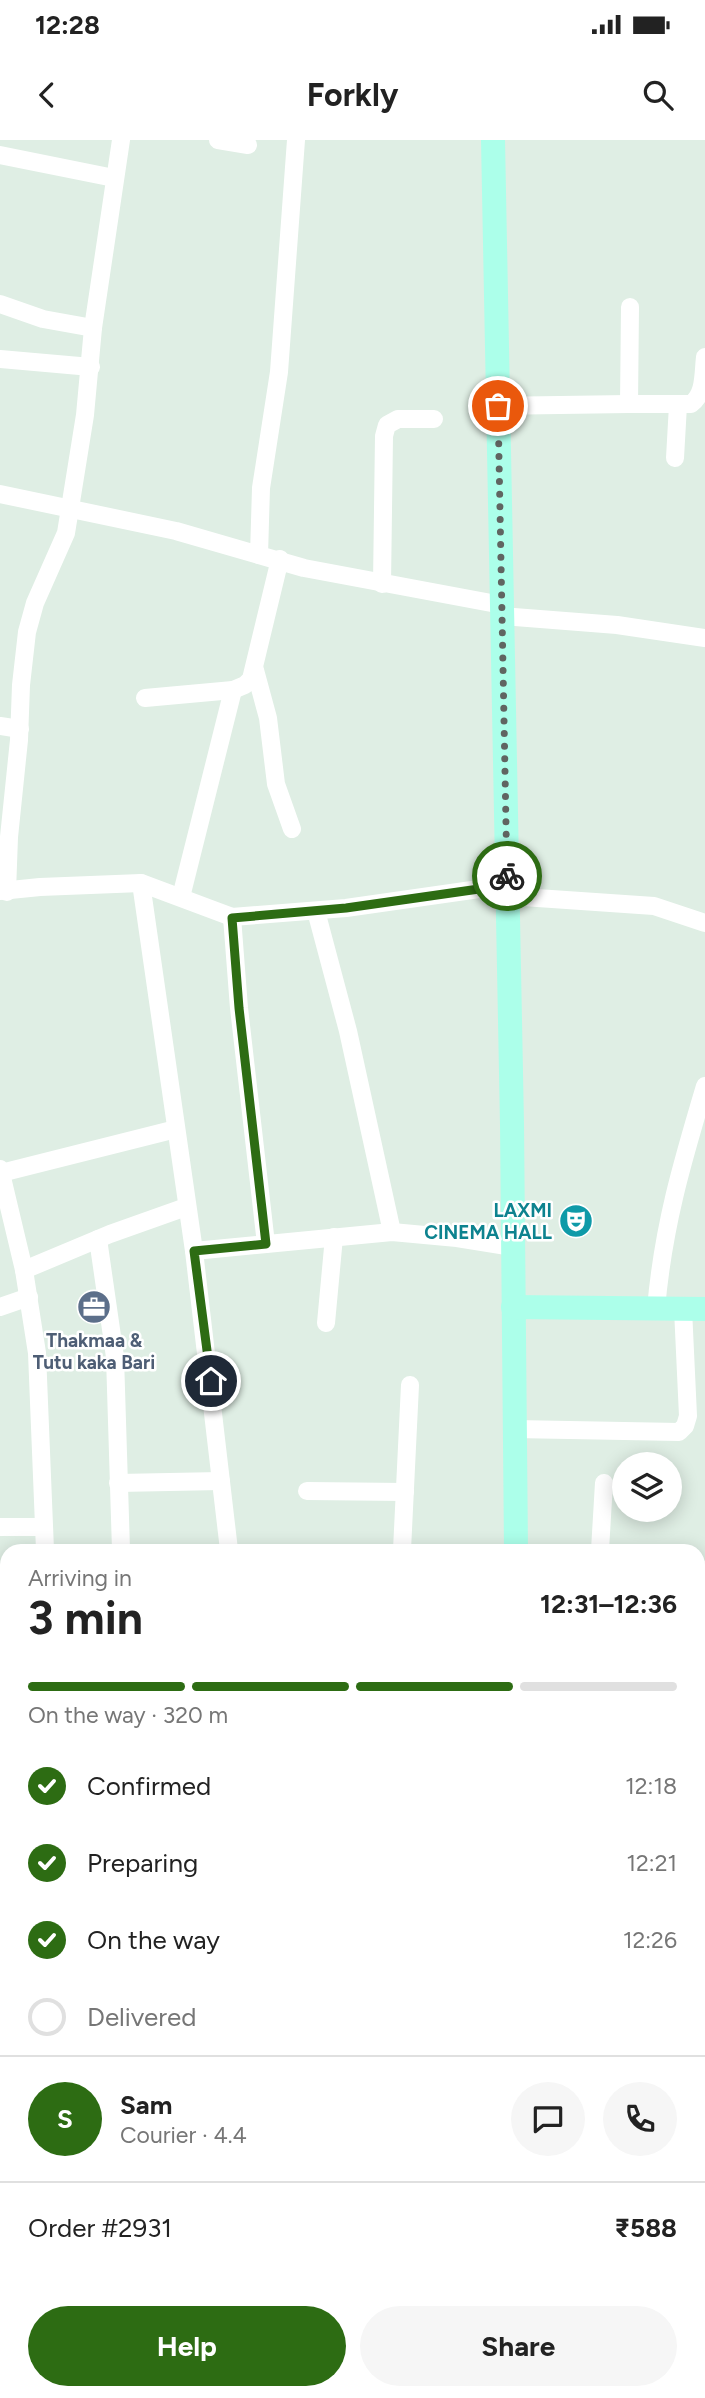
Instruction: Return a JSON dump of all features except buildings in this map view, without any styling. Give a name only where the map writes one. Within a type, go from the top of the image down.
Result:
[{"type":"street","points":[[121,140],[66,533],[35,603],[27,632],[4,892],[40,887],[141,883],[232,918],[507,890],[654,906],[705,923]]},
{"type":"street","points":[[218,140],[248,145]]},
{"type":"street","points":[[258,555],[261,488],[279,372],[296,140]]},
{"type":"street","points":[[493,140],[516,1544]]},
{"type":"street","points":[[0,155],[114,178]]},
{"type":"street","points":[[0,304],[43,319],[93,328]]},
{"type":"street","points":[[629,307],[629,404]]},
{"type":"street","points":[[498,406],[691,404],[699,399],[703,390],[705,357]]},
{"type":"street","points":[[0,359],[91,368]]},
{"type":"street","points":[[676,458],[678,405]]},
{"type":"street","points":[[382,584],[384,436],[387,425],[398,419],[434,419]]},
{"type":"street","points":[[0,494],[176,531],[304,568],[502,611],[705,638]]},
{"type":"street","points":[[145,698],[233,690],[251,679],[280,559]]},
{"type":"street","points":[[255,670],[268,718],[276,784],[292,830]]},
{"type":"street","points":[[181,897],[233,690]]},
{"type":"street","points":[[0,726],[20,729]]},
{"type":"street","points":[[141,883],[194,1251],[228,1544]]},
{"type":"street","points":[[316,911],[348,1031],[391,1232]]},
{"type":"street","points":[[232,918],[239,1008],[266,1244]]},
{"type":"street","points":[[656,1309],[665,1232],[677,1178],[705,1086]]},
{"type":"street","points":[[44,1544],[37,1353],[24,1270],[0,1171],[176,1129]]},
{"type":"street","points":[[24,1270],[186,1207]]},
{"type":"street","points":[[194,1251],[391,1232],[513,1247]]},
{"type":"street","points":[[326,1323],[334,1237]]},
{"type":"street","points":[[98,1239],[115,1357],[121,1544]]},
{"type":"street","points":[[0,1307],[29,1297]]},
{"type":"street","points":[[513,1307],[694,1309],[688,1416],[685,1426],[679,1432],[514,1429]]},
{"type":"street","points":[[402,1544],[410,1385]]},
{"type":"street","points":[[118,1483],[221,1481]]},
{"type":"street","points":[[600,1544],[604,1483]]},
{"type":"street","points":[[307,1491],[405,1492]]},
{"type":"street","points":[[0,1527],[43,1527]]},
{"type":"way so far","points":[[498,406],[507,876]]},
{"type":"place","name":"LAXMI CINEMA HALL","points":[[576,1221]]},
{"type":"place","name":"Thakmaa & Tutu kaka Bari","points":[[94,1307]]},
{"type":"route","points":[[211,1381],[194,1251],[266,1244],[239,1008],[232,918],[388,903],[443,892],[507,885],[507,876]]}]
